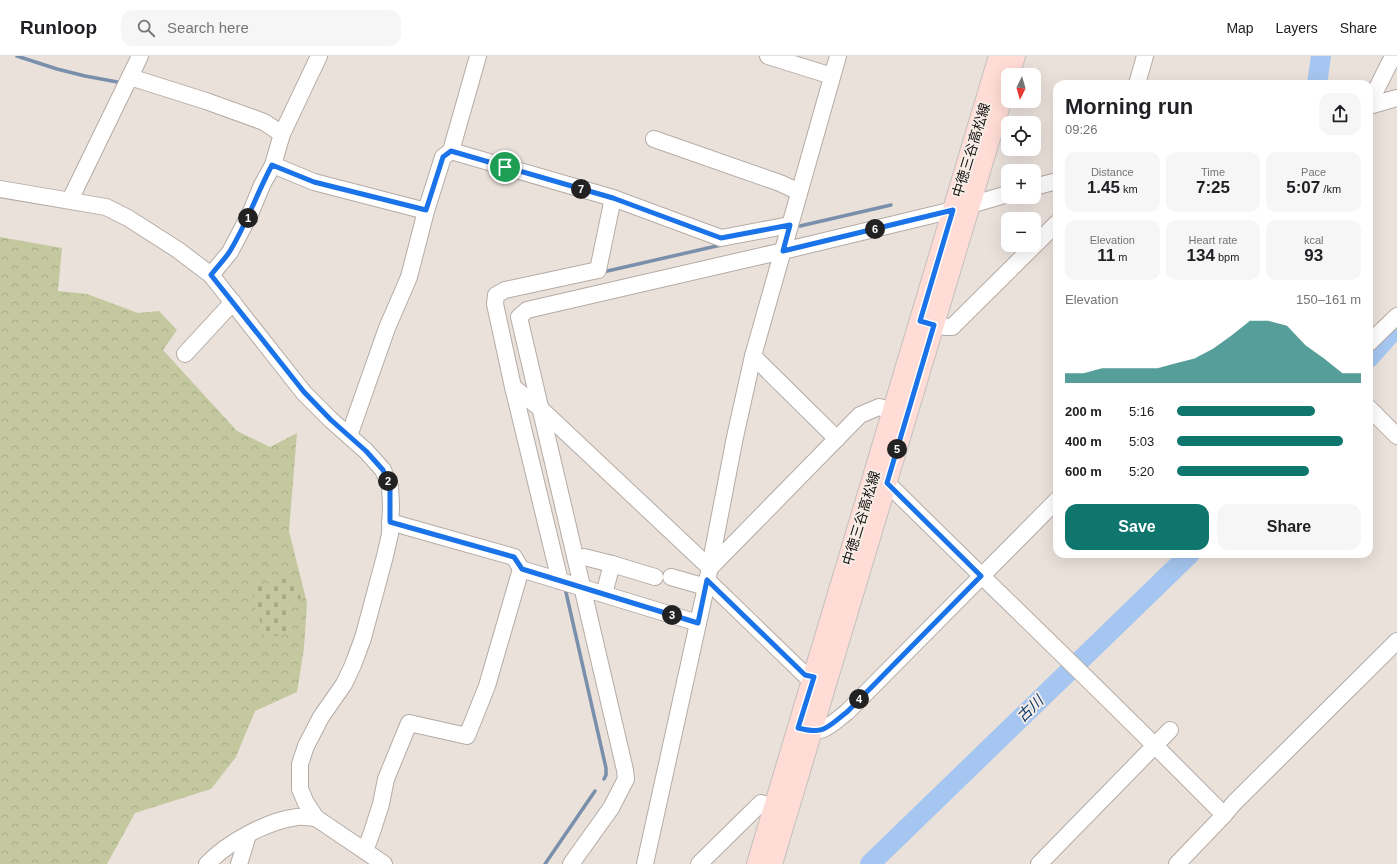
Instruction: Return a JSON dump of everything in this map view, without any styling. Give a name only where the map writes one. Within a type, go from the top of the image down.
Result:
[{"type":"main road","name":"中徳三谷高松線","points":[[962,207],[999,56]]},
{"type":"main road","points":[[1011,68],[1015,56]]},
{"type":"main road","name":"中徳三谷高松線","points":[[772,864],[781,810],[962,207],[1001,98]]},
{"type":"main road","name":"中徳三谷高松線","points":[[805,730],[814,677],[881,477]]},
{"type":"main road","name":"中徳三谷高松線","points":[[757,864],[781,810]]},
{"type":"street","points":[[70,200],[140,56]]},
{"type":"street","points":[[211,275],[230,252],[250,214],[272,165],[282,134],[319,56]]},
{"type":"street","points":[[349,436],[387,328],[409,277],[426,210],[443,157],[451,151],[478,56]]},
{"type":"street","points":[[768,56],[832,76]]},
{"type":"street","points":[[645,864],[708,578],[735,437],[753,356],[838,56]]},
{"type":"street","points":[[1138,80],[1144,56]]},
{"type":"street","points":[[1373,97],[1394,56]]},
{"type":"street","points":[[130,77],[206,101],[264,122],[282,134]]},
{"type":"street","points":[[1373,104],[1397,98]]},
{"type":"street","points":[[654,139],[780,183],[799,192]]},
{"type":"street","points":[[451,151],[613,198],[721,238],[790,225]]},
{"type":"street","points":[[272,165],[314,182],[426,210]]},
{"type":"street","points":[[1041,185],[1053,182]]},
{"type":"street","points":[[0,189],[106,207],[128,218],[178,250],[211,275],[304,392],[366,451],[383,470],[390,486],[390,534],[385,556],[363,638],[344,684],[321,717],[306,746],[300,764],[300,789],[306,803],[316,818],[384,864]]},
{"type":"street","points":[[571,864],[611,808],[626,779],[626,770],[519,316],[527,310],[783,251],[1001,196]]},
{"type":"street","points":[[560,581],[494,304],[496,295],[505,290],[598,270],[613,198]]},
{"type":"street","points":[[927,323],[952,327],[1053,227]]},
{"type":"street","points":[[185,354],[233,302]]},
{"type":"street","points":[[1373,339],[1397,316]]},
{"type":"street","points":[[753,356],[836,439]]},
{"type":"street","points":[[513,387],[541,409],[805,675],[814,677]]},
{"type":"street","points":[[584,557],[663,577],[708,578],[860,415],[879,407],[900,413]]},
{"type":"street","points":[[1373,412],[1397,436]]},
{"type":"street","points":[[881,477],[1155,745],[1228,810]]},
{"type":"street","points":[[805,730],[824,729],[847,712],[1053,504]]},
{"type":"street","points":[[390,522],[514,557],[522,569],[698,623]]},
{"type":"street","points":[[604,594],[612,564]]},
{"type":"street","points":[[365,851],[381,804],[386,779],[409,723],[467,736],[487,686],[522,569]]},
{"type":"street","points":[[1177,864],[1228,810],[1397,641]]},
{"type":"street","points":[[1039,864],[1170,730]]},
{"type":"street","points":[[699,864],[760,803],[781,810]]},
{"type":"street","points":[[207,864],[234,842],[268,824],[299,817],[316,818]]},
{"type":"street","points":[[239,864],[248,835]]},
{"type":"green space","points":[[0,237],[62,248],[58,291],[87,294],[138,313],[159,311],[177,330],[163,350],[237,431],[270,447],[297,433],[289,531],[307,603],[304,648],[297,692],[255,711],[236,757],[211,789],[135,813],[107,864],[0,864]]},
{"type":"green space","points":[[295,576],[301,599],[285,603],[293,631],[265,639],[251,588]]},
{"type":"waterway","points":[[17,56],[57,69],[123,83]]},
{"type":"waterway","points":[[1318,80],[1321,56]]},
{"type":"waterway","points":[[800,226],[891,205]]},
{"type":"waterway","points":[[603,272],[721,245]]},
{"type":"waterway","name":"古川","points":[[1373,353],[1397,326]]},
{"type":"waterway","name":"古川","points":[[870,864],[1186,558]]},
{"type":"waterway","points":[[565,588],[606,768],[606,775],[604,779]]},
{"type":"waterway","points":[[545,864],[595,791]]},
{"type":"route","points":[[451,151],[505,167],[613,198],[721,238],[790,225],[783,251],[953,210],[920,321],[934,325],[887,483],[981,576],[847,712],[824,729],[812,731],[798,728],[814,677],[805,675],[707,580],[698,623],[522,569],[514,557],[390,522],[390,486],[383,470],[366,451],[331,420],[304,392],[211,275],[230,252],[250,214],[272,165],[314,182],[426,210],[443,157],[451,151]]}]
